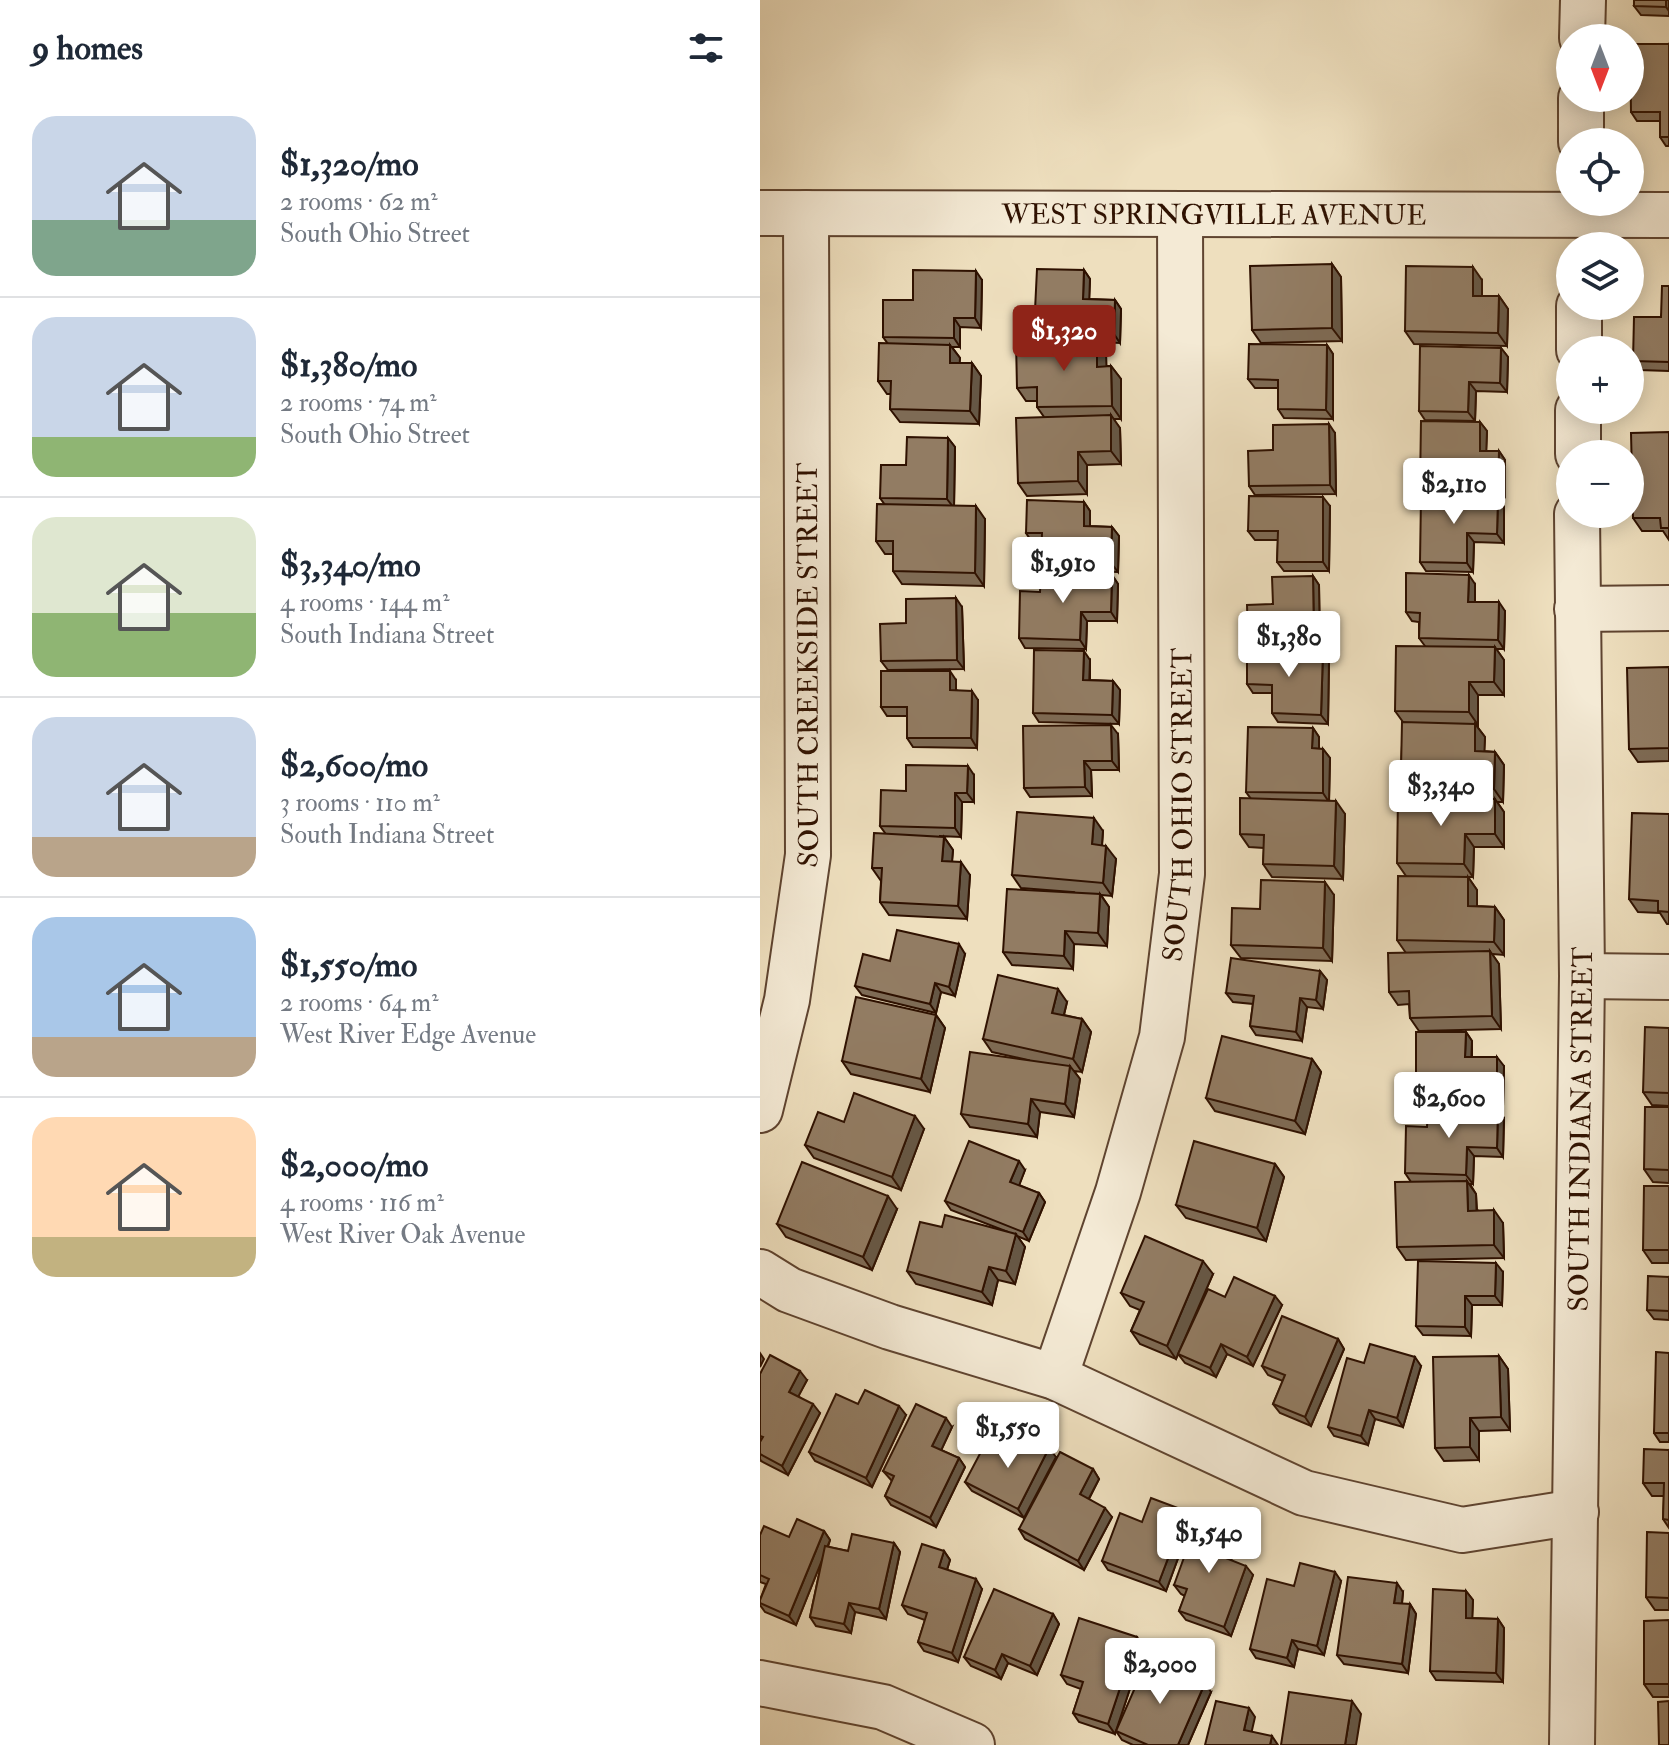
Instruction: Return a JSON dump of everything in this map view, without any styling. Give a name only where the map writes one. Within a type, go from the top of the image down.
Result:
[{"type":"street","points":[[1582,24],[1583,0]]},
{"type":"street","name":"WEST SPRINGVILLE AVENUE","points":[[760,213],[1180,214],[1580,221],[1669,215]]},
{"type":"street","name":"SOUTH CREEKSIDE STREET","points":[[760,1110],[787,1000],[808,855],[806,213]]},
{"type":"street","name":"SOUTH OHIO STREET","points":[[1055,1377],[1118,1192],[1162,1037],[1182,874],[1180,214]]},
{"type":"street","name":"SOUTH INDIANA STREET","points":[[1572,1745],[1582,976],[1577,528]]},
{"type":"street","points":[[1577,609],[1669,608]]},
{"type":"street","points":[[1582,976],[1669,977]]},
{"type":"street","points":[[760,1272],[789,1290],[890,1327],[1055,1377],[1304,1493],[1462,1530],[1576,1512]]},
{"type":"street","points":[[760,1683],[883,1707],[972,1745]]},
{"type":"building","points":[[1634,0],[1666,0],[1666,7],[1634,6]]},
{"type":"building","points":[[1644,44],[1669,44],[1669,137],[1660,137],[1660,112],[1644,112]]},
{"type":"building","points":[[1332,264],[1332,328],[1252,330],[1250,266]]},
{"type":"building","points":[[1406,266],[1473,267],[1473,296],[1499,296],[1498,333],[1405,331]]},
{"type":"building","points":[[1037,269],[1084,270],[1083,299],[1115,300],[1114,334],[1034,331]]},
{"type":"building","points":[[913,270],[976,271],[975,318],[954,318],[954,338],[883,337],[883,300],[913,300]]},
{"type":"building","points":[[1662,286],[1669,286],[1669,362],[1644,361],[1644,336],[1634,336],[1634,320],[1661,317]]},
{"type":"building","points":[[1097,339],[1097,367],[1111,366],[1112,406],[1037,407],[1037,387],[1017,388],[1016,341]]},
{"type":"building","points":[[879,343],[950,345],[950,363],[972,363],[970,411],[890,409],[891,381],[878,381]]},
{"type":"building","points":[[1249,344],[1327,345],[1326,410],[1278,409],[1278,380],[1248,379]]},
{"type":"building","points":[[1420,346],[1501,348],[1500,383],[1469,382],[1468,412],[1419,411]]},
{"type":"building","points":[[1111,415],[1111,451],[1078,452],[1078,481],[1018,483],[1016,418]]},
{"type":"building","points":[[1421,421],[1480,422],[1480,451],[1499,451],[1498,487],[1420,486]]},
{"type":"building","points":[[1329,424],[1330,485],[1249,486],[1248,451],[1273,450],[1273,425]]},
{"type":"building","points":[[1669,432],[1669,528],[1661,528],[1660,518],[1644,518],[1644,440],[1631,440],[1631,433]]},
{"type":"building","points":[[907,437],[948,438],[947,499],[880,498],[881,465],[906,465]]},
{"type":"building","points":[[1249,496],[1323,497],[1323,562],[1277,562],[1278,531],[1248,531]]},
{"type":"building","points":[[1421,497],[1498,498],[1497,534],[1467,533],[1467,563],[1420,562]]},
{"type":"building","points":[[1027,500],[1084,502],[1084,526],[1112,527],[1111,563],[1041,561],[1042,533],[1026,533]]},
{"type":"building","points":[[877,504],[976,506],[975,573],[893,571],[893,541],[876,541]]},
{"type":"building","points":[[1041,573],[1112,575],[1111,612],[1081,612],[1080,640],[1019,638],[1020,591],[1040,592]]},
{"type":"building","points":[[1406,573],[1469,575],[1468,602],[1499,602],[1498,640],[1419,638],[1420,613],[1406,612]]},
{"type":"building","points":[[1313,576],[1314,638],[1248,639],[1247,605],[1273,604],[1272,577]]},
{"type":"building","points":[[956,598],[957,660],[881,661],[880,624],[906,623],[906,599]]},
{"type":"building","points":[[1396,646],[1495,647],[1494,682],[1469,682],[1469,712],[1395,711]]},
{"type":"building","points":[[1247,649],[1323,651],[1321,715],[1272,713],[1272,685],[1247,684]]},
{"type":"building","points":[[1034,650],[1084,651],[1083,680],[1113,681],[1112,715],[1033,713]]},
{"type":"building","points":[[1669,667],[1669,748],[1629,749],[1627,668]]},
{"type":"building","points":[[881,671],[950,671],[950,690],[972,691],[971,738],[907,738],[907,707],[881,707]]},
{"type":"building","points":[[1402,722],[1475,724],[1475,751],[1495,752],[1494,789],[1422,787],[1422,770],[1401,769]]},
{"type":"building","points":[[1111,725],[1112,761],[1084,761],[1085,787],[1024,788],[1023,726]]},
{"type":"building","points":[[1248,727],[1313,728],[1312,748],[1323,749],[1323,793],[1246,792]]},
{"type":"building","points":[[906,765],[968,766],[967,793],[955,793],[955,828],[880,826],[881,790],[906,791]]},
{"type":"building","points":[[1240,798],[1336,801],[1334,866],[1263,864],[1264,835],[1240,834]]},
{"type":"building","points":[[1398,798],[1495,799],[1495,834],[1465,834],[1464,864],[1397,863]]},
{"type":"building","points":[[1017,812],[1094,818],[1092,844],[1106,846],[1103,883],[1012,875]]},
{"type":"building","points":[[1632,813],[1669,814],[1669,912],[1658,911],[1658,901],[1629,899]]},
{"type":"building","points":[[874,833],[944,837],[942,861],[961,862],[958,906],[880,902],[882,868],[872,868]]},
{"type":"building","points":[[1398,876],[1468,877],[1468,906],[1495,907],[1494,942],[1397,940]]},
{"type":"building","points":[[1261,880],[1325,882],[1323,948],[1231,945],[1232,908],[1260,909]]},
{"type":"building","points":[[1007,889],[1100,894],[1098,933],[1065,931],[1064,956],[1003,952]]},
{"type":"building","points":[[897,930],[959,944],[949,987],[935,983],[930,1004],[855,986],[863,954],[890,961]]},
{"type":"building","points":[[1490,951],[1492,1016],[1410,1018],[1409,991],[1389,992],[1388,953]]},
{"type":"building","points":[[1231,958],[1320,971],[1316,1000],[1300,998],[1296,1032],[1250,1026],[1254,996],[1226,993]]},
{"type":"building","points":[[998,975],[1058,989],[1052,1013],[1082,1019],[1073,1059],[983,1039]]},
{"type":"building","points":[[856,997],[936,1015],[921,1079],[842,1061]]},
{"type":"building","points":[[1645,1027],[1669,1028],[1669,1093],[1643,1092]]},
{"type":"building","points":[[1416,1032],[1466,1032],[1465,1057],[1497,1057],[1497,1098],[1416,1097]]},
{"type":"building","points":[[1222,1036],[1312,1059],[1295,1121],[1206,1098]]},
{"type":"building","points":[[970,1052],[1070,1066],[1065,1104],[1031,1099],[1028,1124],[961,1114]]},
{"type":"building","points":[[854,1093],[915,1116],[892,1177],[805,1145],[818,1112],[844,1122]]},
{"type":"building","points":[[1428,1107],[1498,1109],[1497,1148],[1467,1147],[1466,1175],[1405,1173],[1406,1126],[1427,1127]]},
{"type":"building","points":[[1645,1107],[1669,1107],[1669,1170],[1644,1169]]},
{"type":"building","points":[[969,1141],[1019,1161],[1010,1182],[1039,1193],[1023,1232],[945,1201]]},
{"type":"building","points":[[1194,1141],[1275,1164],[1257,1228],[1176,1205]]},
{"type":"building","points":[[802,1162],[888,1196],[863,1257],[777,1224]]},
{"type":"building","points":[[1467,1181],[1468,1211],[1494,1210],[1494,1245],[1397,1247],[1395,1182]]},
{"type":"building","points":[[1644,1186],[1669,1186],[1669,1250],[1643,1250]]},
{"type":"building","points":[[945,1215],[1016,1234],[1006,1271],[989,1267],[982,1292],[907,1271],[920,1222],[942,1227]]},
{"type":"building","points":[[1145,1236],[1203,1261],[1167,1346],[1131,1331],[1144,1302],[1121,1293]]},
{"type":"building","points":[[1418,1261],[1496,1263],[1495,1296],[1465,1296],[1465,1327],[1416,1326]]},
{"type":"building","points":[[1648,1276],[1669,1277],[1669,1311],[1647,1310]]},
{"type":"building","points":[[1234,1277],[1275,1296],[1247,1357],[1221,1344],[1210,1368],[1178,1354],[1208,1289],[1225,1297]]},
{"type":"building","points":[[1282,1316],[1338,1339],[1305,1417],[1273,1404],[1285,1375],[1262,1366]]},
{"type":"building","points":[[1370,1344],[1415,1357],[1397,1418],[1369,1410],[1361,1436],[1328,1427],[1347,1358],[1364,1363]]},
{"type":"building","points":[[1656,1352],[1669,1353],[1669,1433],[1654,1433]]},
{"type":"building","points":[[770,1355],[800,1371],[789,1392],[813,1404],[782,1466],[760,1454],[763,1437],[760,1436],[760,1374]]},
{"type":"building","points":[[1499,1356],[1501,1417],[1470,1418],[1470,1447],[1435,1448],[1433,1357]]},
{"type":"building","points":[[865,1390],[899,1406],[866,1478],[809,1452],[836,1394],[858,1404]]},
{"type":"building","points":[[916,1404],[946,1418],[932,1446],[959,1458],[930,1518],[885,1496],[894,1476],[883,1471]]},
{"type":"building","points":[[1019,1432],[1049,1448],[1018,1509],[965,1482],[984,1446],[1006,1457]]},
{"type":"building","points":[[1644,1449],[1669,1450],[1669,1520],[1663,1519],[1664,1483],[1643,1483]]},
{"type":"building","points":[[1060,1452],[1093,1469],[1080,1494],[1105,1508],[1078,1561],[1019,1529]]},
{"type":"building","points":[[1151,1498],[1186,1511],[1159,1582],[1102,1561],[1120,1513],[1142,1522]]},
{"type":"building","points":[[797,1519],[824,1531],[789,1616],[760,1603],[769,1579],[760,1575],[760,1535],[764,1526],[789,1537]]},
{"type":"building","points":[[1198,1519],[1232,1531],[1223,1557],[1246,1566],[1224,1627],[1179,1611],[1187,1589],[1174,1585]]},
{"type":"building","points":[[1647,1532],[1669,1533],[1669,1598],[1646,1597]]},
{"type":"building","points":[[852,1534],[894,1543],[879,1609],[849,1603],[844,1624],[810,1617],[825,1546],[848,1551]]},
{"type":"building","points":[[922,1544],[944,1551],[939,1567],[976,1579],[952,1653],[918,1642],[927,1613],[902,1605]]},
{"type":"building","points":[[1300,1563],[1335,1572],[1317,1646],[1292,1640],[1287,1658],[1250,1649],[1267,1579],[1294,1586]]},
{"type":"building","points":[[1348,1577],[1397,1583],[1394,1603],[1410,1604],[1402,1664],[1337,1655]]},
{"type":"building","points":[[994,1589],[1053,1614],[1030,1666],[1002,1654],[995,1670],[964,1657]]},
{"type":"building","points":[[1433,1589],[1466,1591],[1466,1618],[1498,1619],[1496,1673],[1430,1671]]},
{"type":"building","points":[[1079,1618],[1137,1637],[1108,1724],[1073,1713],[1083,1682],[1061,1675]]},
{"type":"building","points":[[1669,1620],[1669,1684],[1644,1684],[1644,1621]]},
{"type":"building","points":[[1148,1658],[1205,1683],[1178,1745],[1148,1745],[1116,1731]]},
{"type":"building","points":[[1289,1692],[1352,1701],[1345,1745],[1281,1745]]},
{"type":"building","points":[[1216,1701],[1249,1708],[1244,1730],[1272,1736],[1270,1745],[1205,1745]]},
{"type":"building","points":[[1669,1701],[1669,1745],[1659,1745],[1658,1702]]}]
